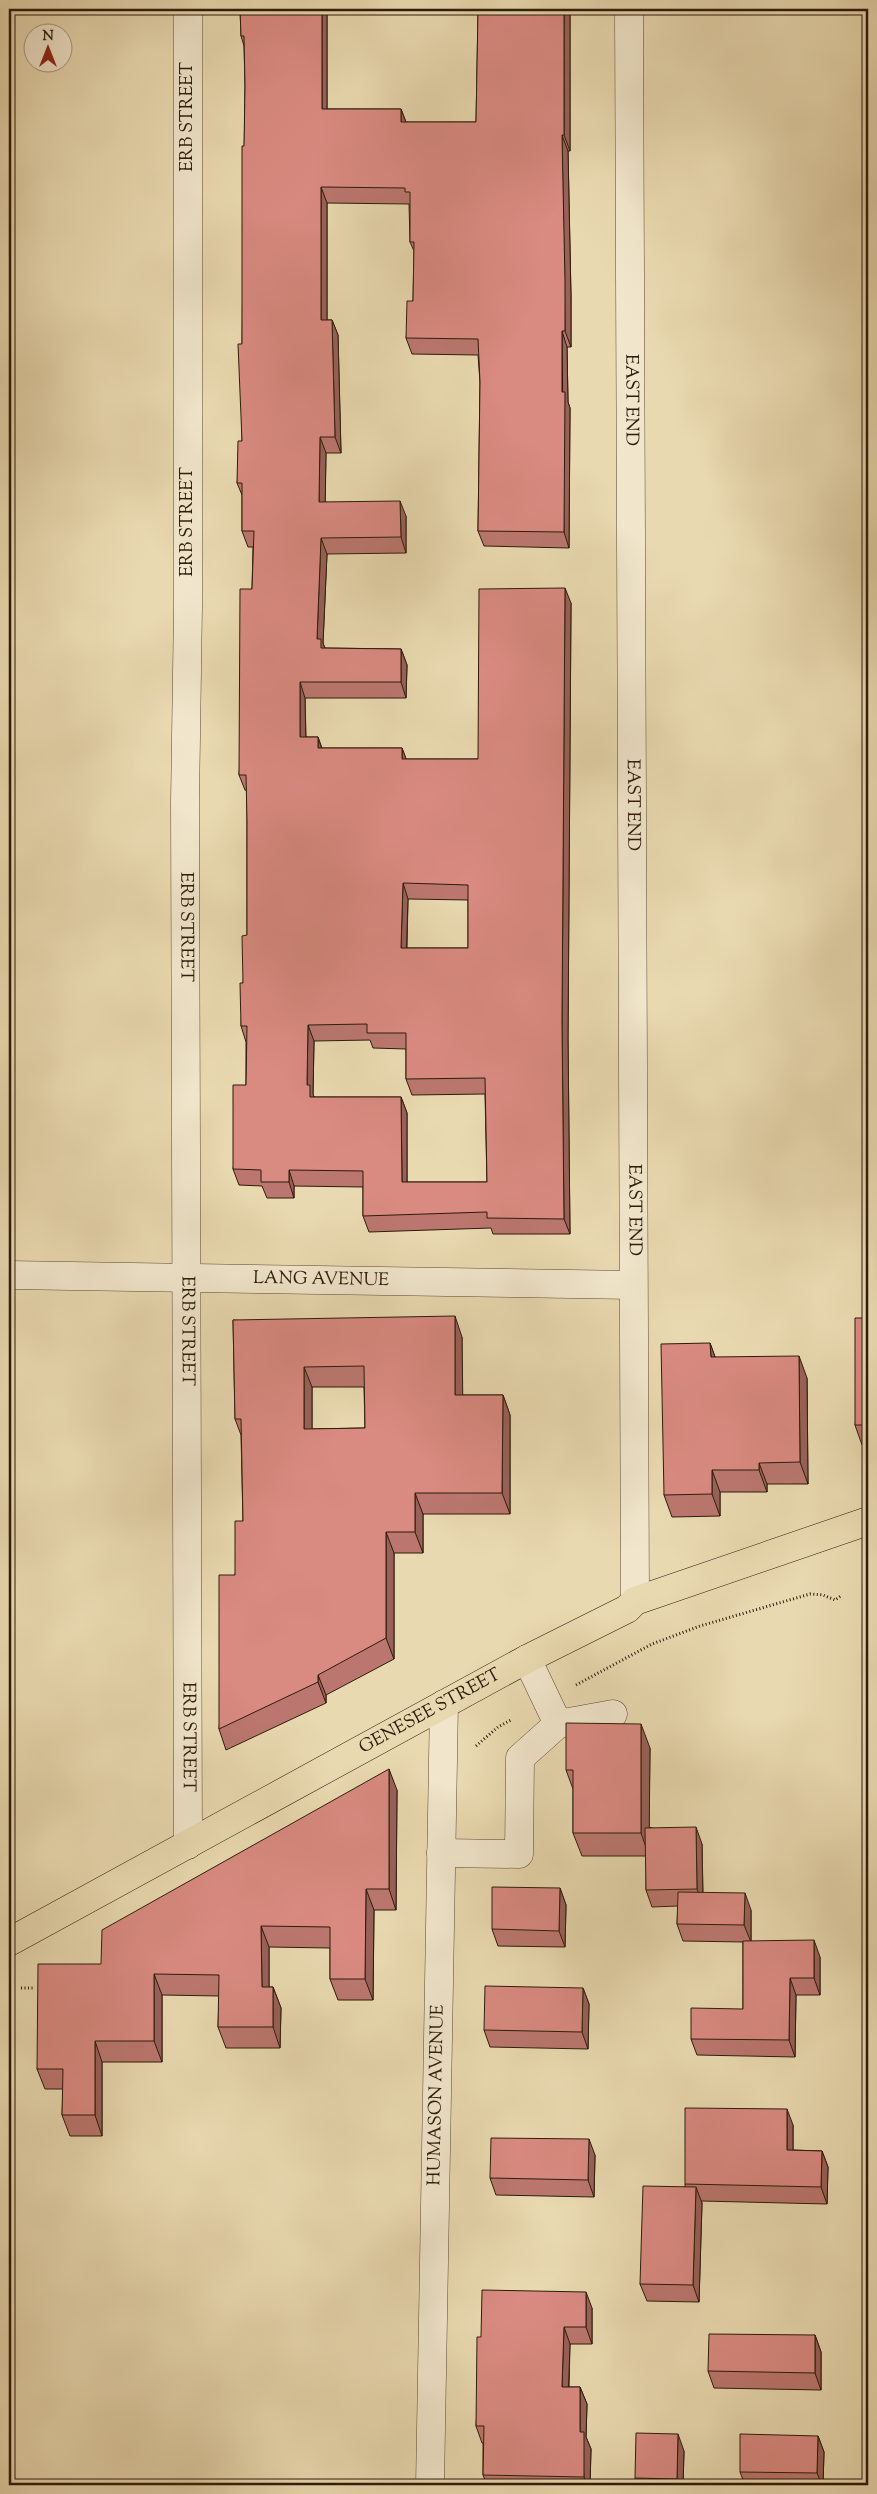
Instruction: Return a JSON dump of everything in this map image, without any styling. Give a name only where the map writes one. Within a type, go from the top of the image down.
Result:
[{"type":"main road","name":"GENESEE STREET","points":[[9,1942],[444,1704],[627,1608],[636,1601],[868,1522]]},
{"type":"street","name":"ERB STREET","points":[[188,9],[188,607],[185,802],[188,1845]]},
{"type":"street","name":"EAST END","points":[[629,9],[633,1285],[636,1601]]},
{"type":"street","name":"LANG AVENUE","points":[[9,1275],[633,1285]]},
{"type":"street","points":[[527,1660],[553,1712]]},
{"type":"street","name":"HUMASON AVENUE","points":[[430,2485],[444,1704]]},
{"type":"street","points":[[553,1712],[614,1714]]},
{"type":"street","points":[[441,1853],[519,1854],[520,1758],[553,1712]]},
{"type":"path","points":[[479,1745],[498,1727],[553,1712],[642,1648],[700,1626],[810,1594],[823,1595],[835,1600],[842,1595]]},
{"type":"path","points":[[21,1988],[34,1988]]},
{"type":"building","points":[[240,9],[322,9],[322,109],[401,109],[401,122],[476,122],[478,9],[564,9],[564,135],[562,135],[565,331],[562,331],[562,392],[565,392],[564,532],[478,531],[480,382],[478,339],[406,338],[407,301],[413,301],[414,242],[410,242],[410,192],[405,192],[405,188],[321,187],[321,320],[332,320],[335,437],[320,437],[319,502],[400,501],[401,537],[321,538],[317,639],[321,639],[321,648],[401,649],[401,682],[300,682],[300,737],[318,737],[318,748],[402,748],[402,759],[478,759],[479,589],[565,588],[562,1022],[564,1219],[487,1218],[487,1212],[363,1216],[363,1171],[289,1170],[289,1182],[261,1182],[261,1170],[233,1169],[233,1085],[246,1085],[247,1026],[241,1026],[240,983],[243,983],[242,936],[247,935],[247,822],[246,775],[239,775],[240,589],[252,589],[254,531],[242,531],[242,483],[237,483],[238,441],[242,441],[238,344],[242,344],[242,146],[244,146],[245,86],[244,36],[241,36]],"holes":[[[403,883],[468,885],[468,948],[401,948]],[[367,1024],[367,1033],[406,1033],[406,1079],[485,1078],[487,1182],[402,1182],[401,1097],[310,1097],[310,1085],[307,1085],[308,1025]]]},
{"type":"building","points":[[455,1316],[455,1395],[503,1395],[502,1493],[415,1493],[415,1532],[386,1532],[386,1638],[318,1675],[318,1682],[219,1729],[219,1575],[235,1575],[235,1521],[243,1521],[241,1419],[235,1419],[233,1320]],"holes":[[[364,1366],[365,1428],[304,1429],[304,1367]]]},
{"type":"building","points":[[855,1318],[868,1318],[868,1425],[855,1425]]},
{"type":"building","points":[[710,1343],[711,1357],[799,1356],[800,1462],[759,1463],[759,1470],[712,1470],[712,1494],[664,1495],[661,1344]]},
{"type":"building","points":[[566,1723],[641,1724],[641,1833],[573,1833],[573,1770],[566,1770]]},
{"type":"building","points":[[389,1769],[389,1889],[366,1889],[365,1979],[330,1979],[330,1927],[261,1926],[262,1987],[273,1987],[273,2027],[218,2027],[219,1975],[154,1974],[154,2041],[95,2041],[95,2115],[62,2115],[63,2069],[37,2069],[38,1964],[101,1964],[102,1930]]},
{"type":"building","points":[[696,1827],[697,1889],[646,1890],[645,1828]]},
{"type":"building","points":[[492,1887],[560,1888],[559,1931],[492,1929]]},
{"type":"building","points":[[678,1892],[745,1893],[744,1925],[677,1924]]},
{"type":"building","points":[[814,1940],[814,1978],[790,1978],[789,2040],[691,2039],[691,2008],[743,2009],[743,1941]]},
{"type":"building","points":[[485,1986],[583,1988],[582,2032],[484,2030]]},
{"type":"building","points":[[685,2108],[787,2109],[787,2150],[822,2151],[821,2187],[685,2184]]},
{"type":"building","points":[[491,2138],[589,2139],[588,2180],[490,2178]]},
{"type":"building","points":[[643,2186],[696,2187],[693,2285],[640,2284]]},
{"type":"building","points":[[482,2290],[586,2292],[586,2327],[564,2327],[562,2387],[580,2387],[580,2432],[584,2432],[584,2477],[483,2475],[484,2426],[476,2426],[477,2337],[481,2337]]},
{"type":"building","points":[[709,2334],[815,2335],[815,2373],[708,2371]]},
{"type":"building","points":[[636,2433],[678,2434],[677,2479],[635,2478]]},
{"type":"building","points":[[740,2434],[818,2436],[817,2473],[740,2472]]}]
